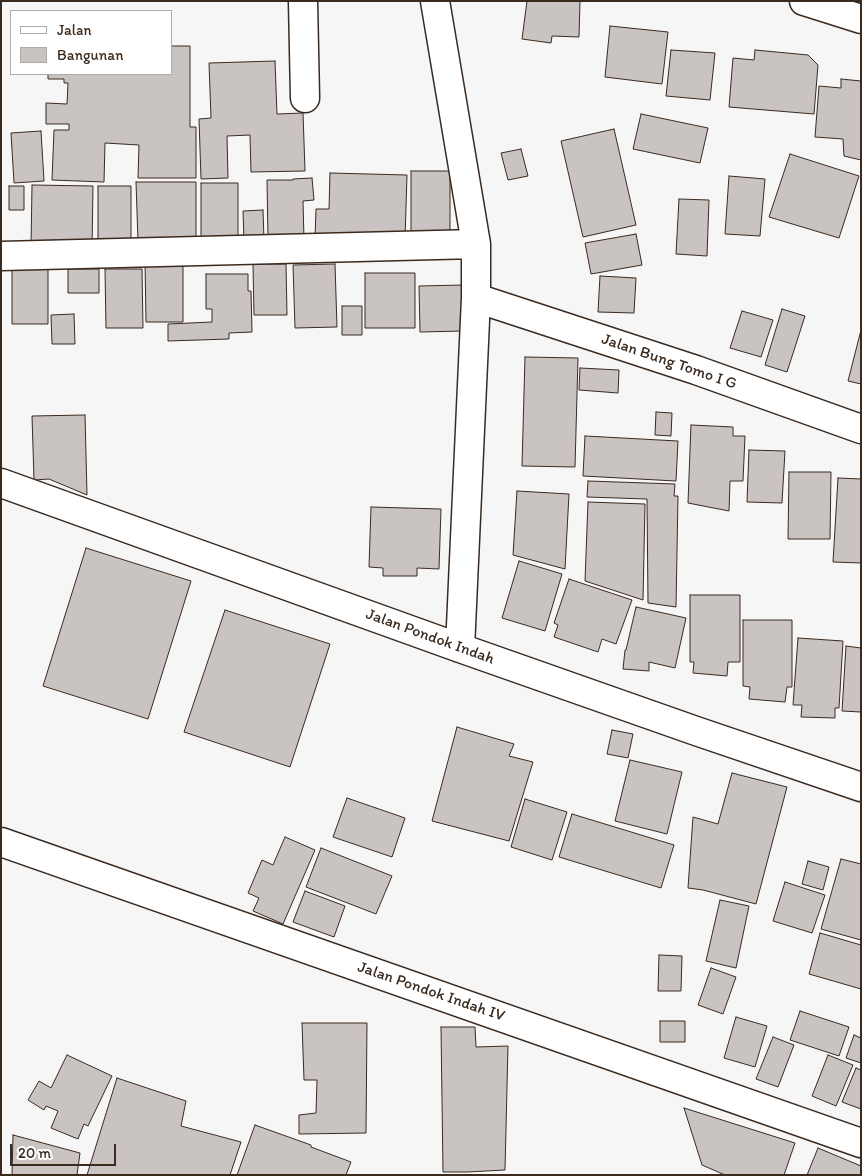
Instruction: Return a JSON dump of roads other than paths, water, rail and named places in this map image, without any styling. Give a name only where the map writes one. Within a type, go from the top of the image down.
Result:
[{"type":"street","points":[[302,1],[305,98]]},
{"type":"street","points":[[436,1],[476,244],[476,298],[460,648]]},
{"type":"street","points":[[804,1],[861,19]]},
{"type":"street","points":[[1,256],[476,244]]},
{"type":"street","name":"Jalan Bung Tomo I G","points":[[476,298],[687,367],[861,429]]},
{"type":"street","name":"Jalan Pondok Indah","points":[[1,483],[460,648],[861,787]]},
{"type":"street","name":"Jalan Pondok Indah IV","points":[[1,842],[861,1143]]}]
